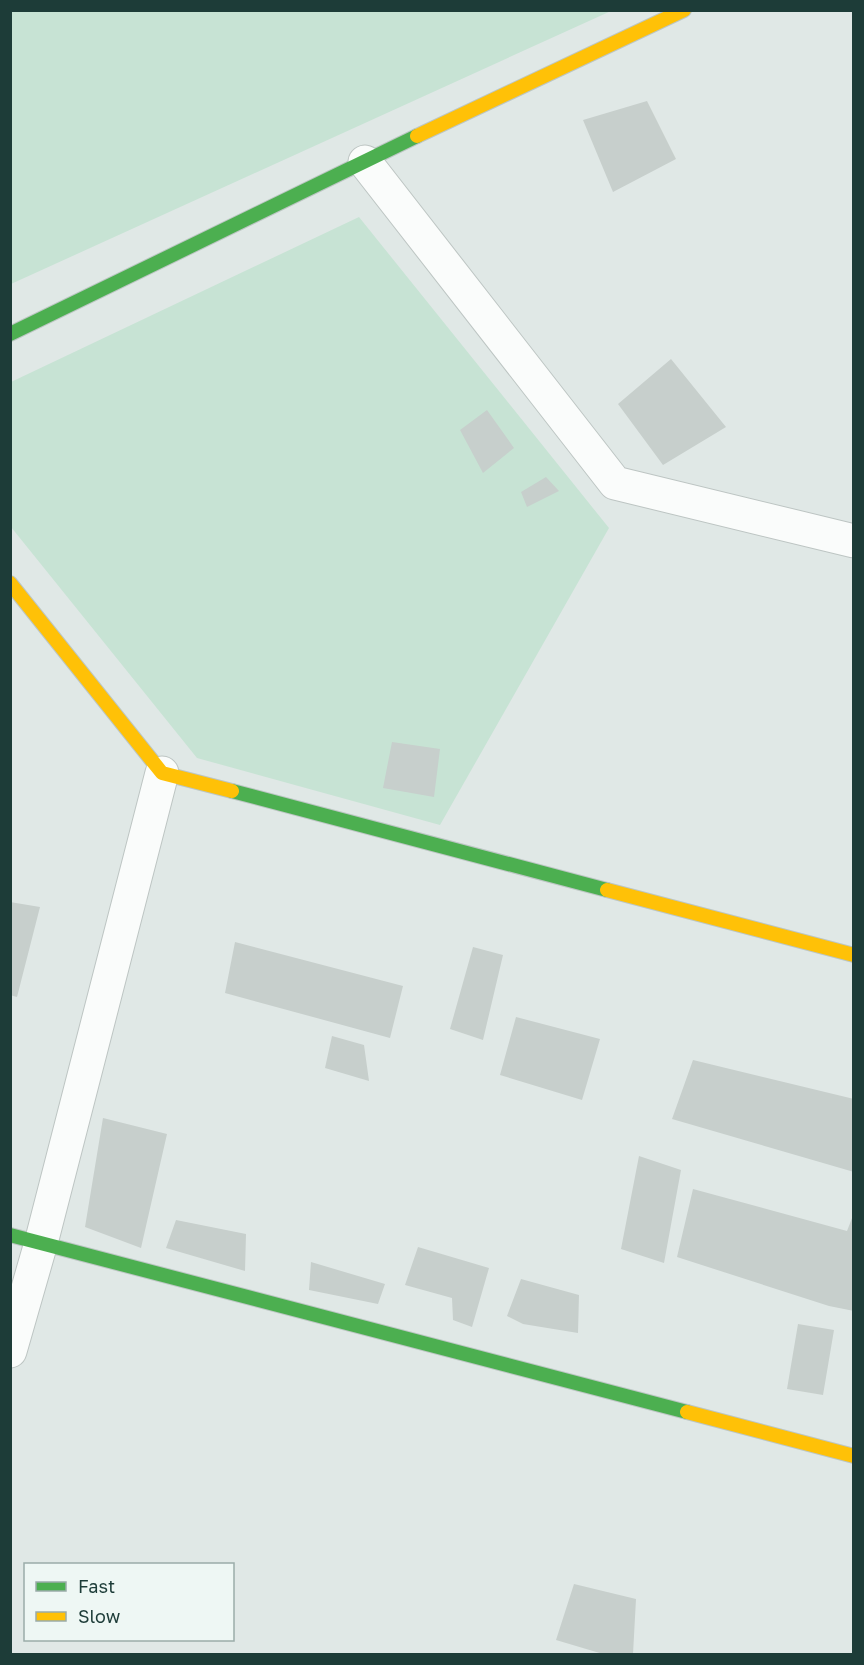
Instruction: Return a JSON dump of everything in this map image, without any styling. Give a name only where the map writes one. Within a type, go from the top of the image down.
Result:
[{"type":"street","points":[[10,334],[520,86],[684,10]]},
{"type":"street","points":[[365,162],[615,483],[854,541]]},
{"type":"street","points":[[10,583],[162,773],[854,955]]},
{"type":"street","points":[[10,1351],[26,1239],[162,773]]},
{"type":"street","points":[[26,1239],[854,1456]]},
{"type":"green space","points":[[11,10],[611,10],[611,11],[11,284]]},
{"type":"green space","points":[[359,217],[609,528],[440,825],[197,758],[11,527],[11,382]]},
{"type":"building","points":[[647,101],[676,159],[613,192],[583,120]]},
{"type":"building","points":[[671,359],[726,427],[663,465],[618,404]]},
{"type":"building","points":[[487,410],[514,448],[483,473],[460,430]]},
{"type":"building","points":[[546,477],[559,491],[527,507],[521,492]]},
{"type":"building","points":[[392,742],[440,749],[434,797],[383,788]]},
{"type":"building","points":[[10,902],[40,907],[17,997],[10,995]]},
{"type":"building","points":[[235,942],[403,986],[390,1038],[225,993]]},
{"type":"building","points":[[473,947],[503,955],[483,1040],[450,1029]]},
{"type":"building","points":[[516,1017],[600,1039],[582,1100],[500,1075]]},
{"type":"building","points":[[332,1036],[364,1045],[369,1081],[325,1068]]},
{"type":"building","points":[[693,1060],[854,1099],[854,1172],[672,1119]]},
{"type":"building","points":[[103,1118],[167,1134],[141,1248],[85,1227]]},
{"type":"building","points":[[639,1156],[681,1170],[664,1263],[621,1249]]},
{"type":"building","points":[[693,1189],[847,1231],[854,1213],[854,1311],[829,1306],[677,1257]]},
{"type":"building","points":[[176,1220],[246,1234],[245,1271],[166,1248]]},
{"type":"building","points":[[418,1247],[489,1268],[472,1327],[453,1320],[452,1298],[405,1285]]},
{"type":"building","points":[[311,1262],[385,1284],[378,1304],[309,1290]]},
{"type":"building","points":[[521,1279],[579,1295],[578,1333],[523,1324],[507,1316]]},
{"type":"building","points":[[798,1324],[834,1330],[823,1395],[787,1389]]},
{"type":"building","points":[[574,1584],[636,1599],[633,1654],[603,1654],[556,1640]]},
{"type":"traffic: fast","points":[[10,334],[417,136]]},
{"type":"traffic: fast","points":[[232,791],[607,890]]},
{"type":"traffic: fast","points":[[10,1235],[687,1412]]},
{"type":"traffic: slow","points":[[417,136],[684,10]]},
{"type":"traffic: slow","points":[[10,583],[162,773],[232,791]]},
{"type":"traffic: slow","points":[[607,890],[854,955]]},
{"type":"traffic: slow","points":[[687,1412],[854,1456]]}]
